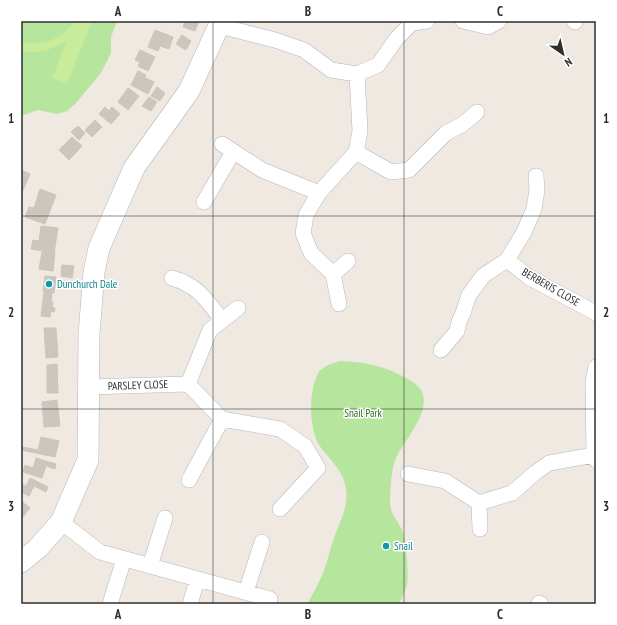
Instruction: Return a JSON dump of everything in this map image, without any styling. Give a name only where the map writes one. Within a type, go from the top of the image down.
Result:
[{"type":"street","points":[[463,21],[488,27],[500,21]]},
{"type":"street","points":[[21,562],[38,548],[61,522],[88,460],[89,334],[94,272],[100,248],[134,168],[190,91],[220,23],[304,50],[331,70],[357,74],[378,65],[397,38],[416,22]]},
{"type":"street","points":[[339,304],[333,274],[311,253],[303,233],[306,215],[319,193],[356,152],[360,131],[357,74]]},
{"type":"street","points":[[356,152],[390,172],[409,170],[446,133],[463,124],[477,112]]},
{"type":"street","points":[[204,202],[228,148],[262,170],[319,193]]},
{"type":"street","points":[[440,350],[457,331],[469,295],[484,276],[507,260],[524,232],[534,209],[537,190],[536,176]]},
{"type":"street","name":"BERBERIS CLOSE","points":[[507,260],[530,278],[596,313]]},
{"type":"street","points":[[333,274],[348,261]]},
{"type":"street","points":[[172,278],[181,280],[199,290],[222,320]]},
{"type":"street","points":[[238,308],[210,330],[188,384],[222,419],[280,429],[305,446],[318,468],[280,509]]},
{"type":"street","points":[[408,474],[445,481],[479,503],[512,493],[549,463],[595,458],[593,382],[596,368]]},
{"type":"street","name":"PARSLEY CLOSE","points":[[89,387],[188,384]]},
{"type":"street","points":[[189,480],[222,419]]},
{"type":"street","points":[[479,503],[480,529]]},
{"type":"street","points":[[150,566],[165,518]]},
{"type":"street","points":[[61,522],[100,552],[270,599],[269,604]]},
{"type":"street","points":[[246,592],[262,542]]},
{"type":"street","points":[[110,604],[124,559]]},
{"type":"street","points":[[190,604],[197,580]]},
{"type":"green space","points":[[21,21],[117,21],[111,37],[111,53],[101,73],[75,104],[67,111],[57,114],[38,110],[21,116]]},
{"type":"green space","points":[[75,21],[92,21],[67,84],[52,78],[67,41],[51,49],[33,52],[21,50],[21,42],[36,43],[51,40],[64,33]]},
{"type":"green space","name":"Snail Park","points":[[340,361],[365,363],[396,373],[412,381],[419,387],[424,400],[420,417],[396,458],[391,480],[390,507],[403,534],[406,548],[408,579],[399,604],[308,603],[325,569],[343,514],[347,495],[342,476],[319,445],[316,438],[313,429],[311,409],[313,388],[315,379],[319,372],[326,366]]},
{"type":"building","points":[[185,21],[199,21],[195,31],[183,27]]},
{"type":"building","points":[[155,30],[173,37],[169,49],[160,46],[158,51],[148,47]]},
{"type":"building","points":[[182,35],[191,41],[186,50],[176,44]]},
{"type":"building","points":[[140,50],[155,57],[148,71],[138,66],[140,62],[135,60]]},
{"type":"building","points":[[138,71],[146,75],[145,78],[154,82],[148,94],[131,85]]},
{"type":"building","points":[[157,87],[165,93],[160,101],[151,96]]},
{"type":"building","points":[[128,88],[139,96],[128,110],[118,102]]},
{"type":"building","points":[[149,97],[157,102],[151,111],[142,106]]},
{"type":"building","points":[[105,107],[109,111],[112,107],[120,114],[111,124],[99,114]]},
{"type":"building","points":[[95,120],[102,127],[92,137],[85,130]]},
{"type":"building","points":[[78,126],[85,133],[79,140],[71,132]]},
{"type":"building","points":[[72,137],[82,146],[69,160],[59,150]]},
{"type":"building","points":[[21,170],[30,174],[21,195]]},
{"type":"building","points":[[40,189],[56,195],[45,224],[25,217],[29,207],[34,208]]},
{"type":"building","points":[[41,226],[58,228],[54,253],[31,249],[33,240],[39,241]]},
{"type":"building","points":[[42,252],[55,253],[53,271],[39,269]]},
{"type":"building","points":[[62,265],[74,266],[72,278],[61,276]]},
{"type":"building","name":"Dunchurch Dale","points":[[45,276],[56,277],[54,293],[43,291]]},
{"type":"building","points":[[44,292],[52,293],[52,307],[55,308],[54,312],[51,311],[50,317],[41,316]]},
{"type":"building","points":[[44,328],[56,328],[58,357],[46,358]]},
{"type":"building","points":[[57,364],[58,393],[47,393],[47,365]]},
{"type":"building","points":[[57,400],[60,426],[44,427],[42,402]]},
{"type":"building","points":[[41,437],[59,441],[55,457],[21,450],[22,447],[38,450]]},
{"type":"building","points":[[36,458],[56,464],[55,469],[46,466],[42,478],[23,472],[25,465],[33,468]]},
{"type":"building","points":[[30,478],[48,487],[46,492],[34,486],[29,496],[21,492],[21,484],[26,486]]},
{"type":"building","points":[[21,501],[30,508],[21,519]]},
{"type":"place","name":"Dunchurch Dale","points":[[49,284]]},
{"type":"place","name":"Snail","points":[[386,546]]}]
